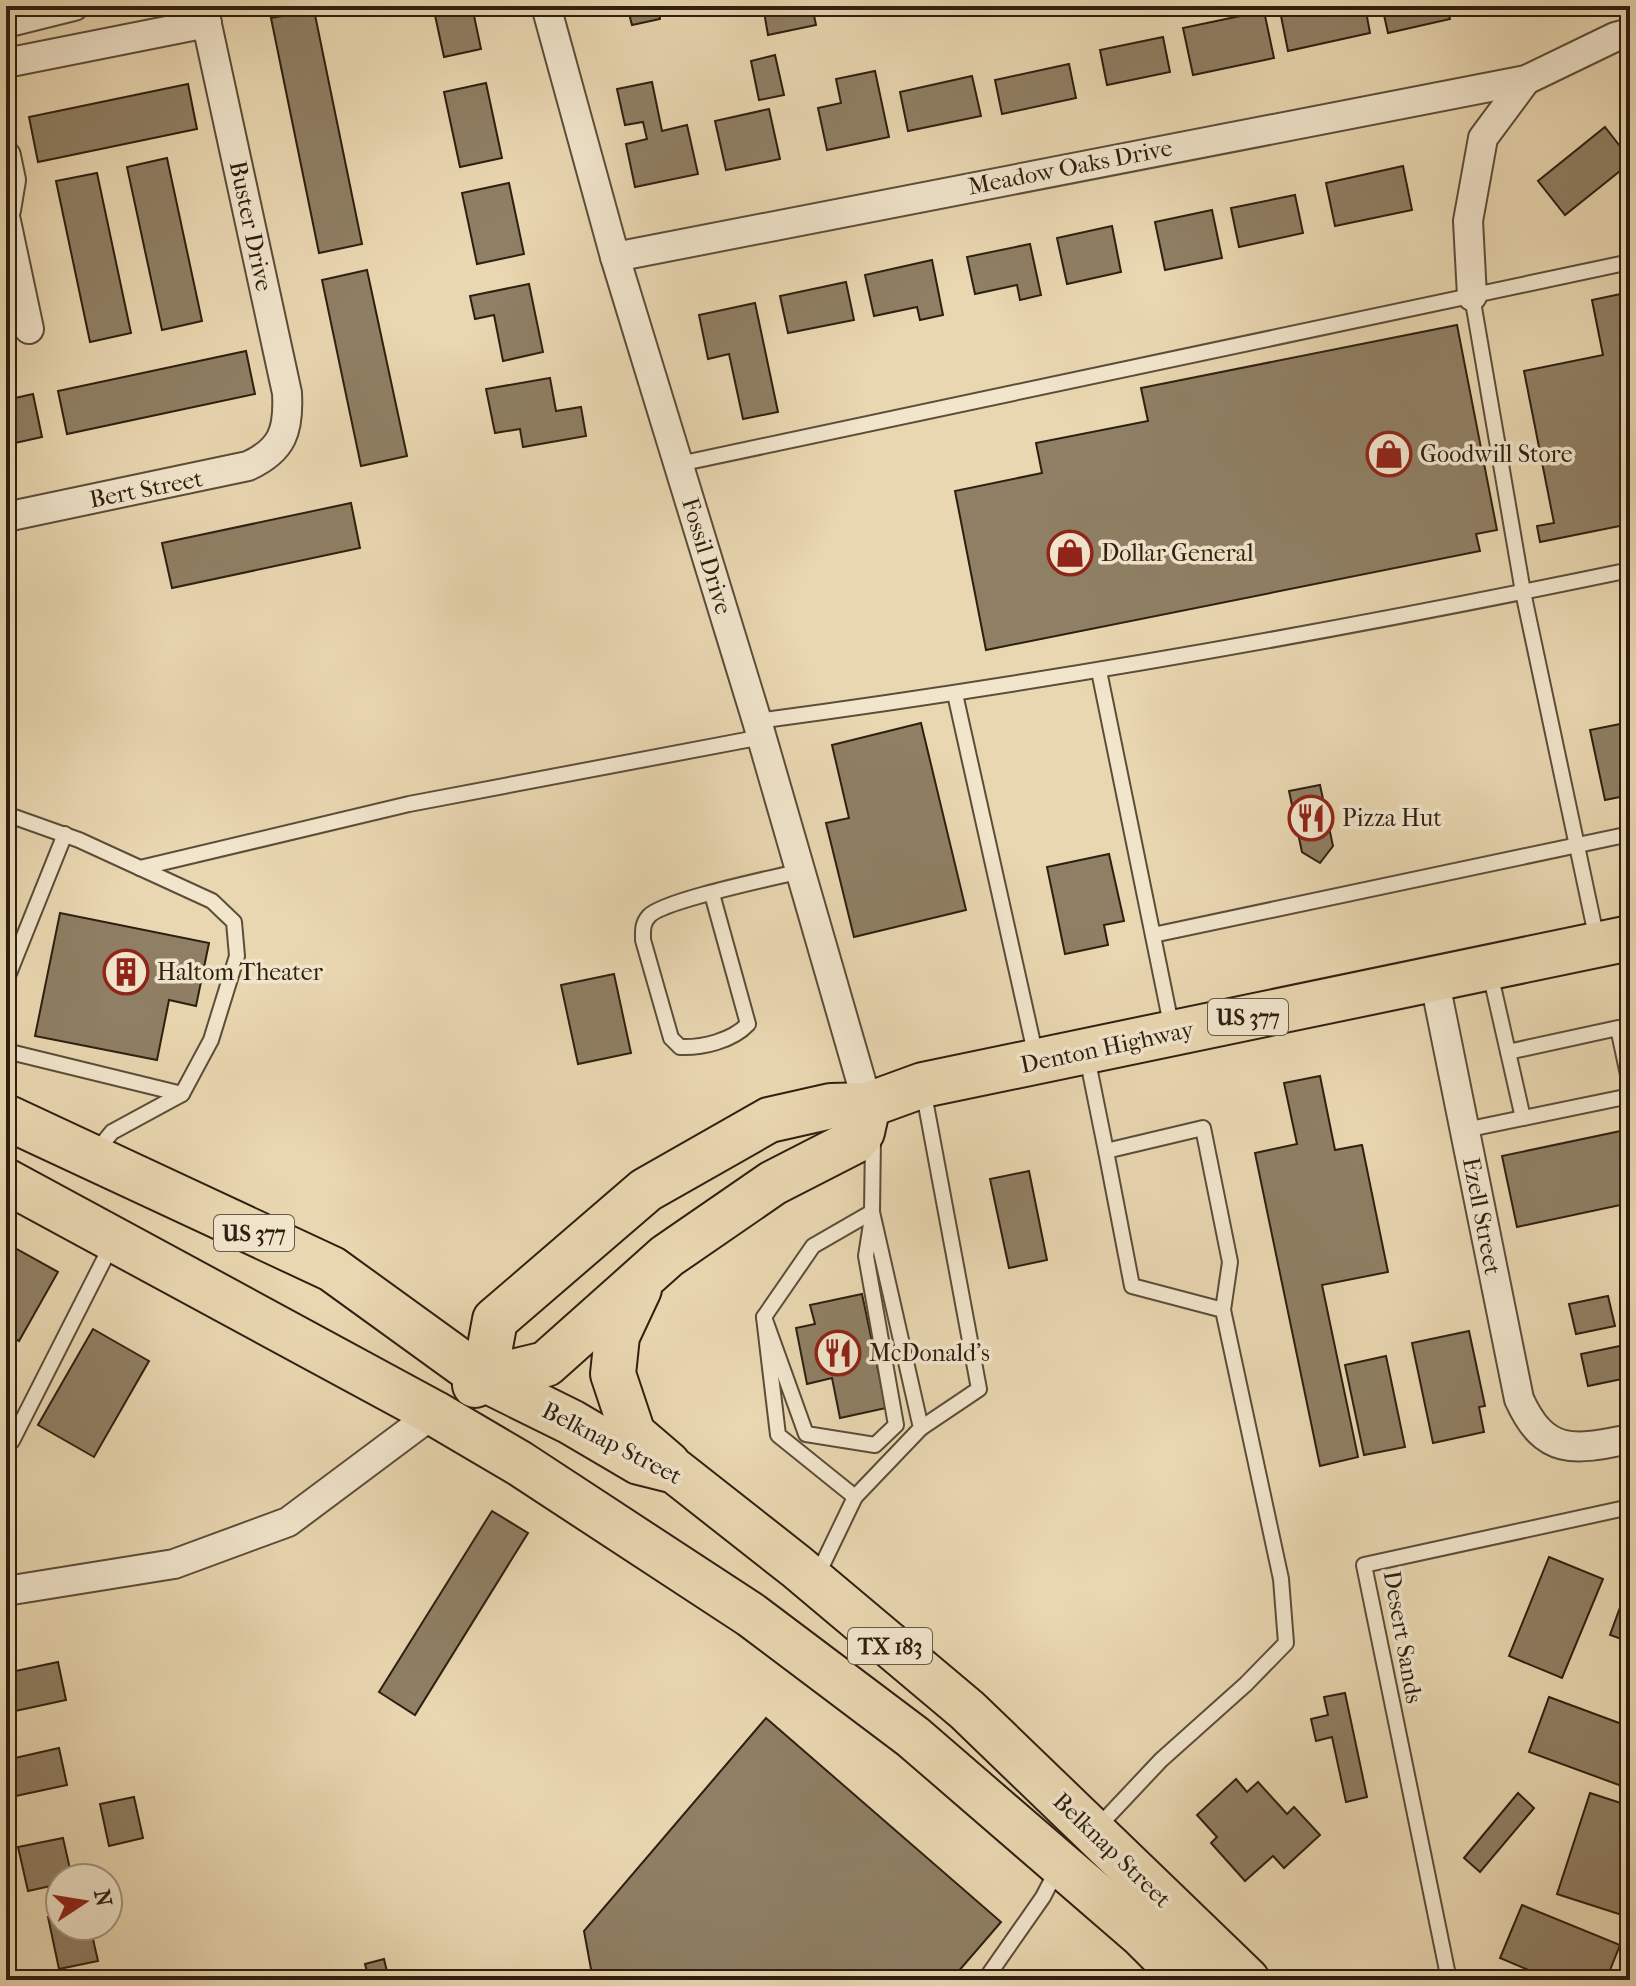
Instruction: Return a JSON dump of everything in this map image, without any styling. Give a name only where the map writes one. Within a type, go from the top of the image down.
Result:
[{"type":"main road","name":"Denton Highway","points":[[484,1379],[495,1320],[646,1190],[769,1120],[831,1106],[868,1105],[923,1085],[1614,941]]},
{"type":"main road","points":[[434,1413],[484,1379],[546,1364],[667,1256],[773,1183],[855,1141],[862,1132],[868,1105]]},
{"type":"main road","name":"Belknap Street","points":[[6,1117],[332,1269],[484,1379],[571,1422],[639,1462],[675,1471],[967,1710],[1247,1980]]},
{"type":"main road","name":"Belknap Street","points":[[6,1181],[434,1413],[532,1472],[751,1615],[913,1737],[1141,1934],[1187,1980]]},
{"type":"main road","points":[[644,1277],[617,1336],[613,1374],[633,1434],[675,1471]]},
{"type":"street","points":[[6,23],[74,6]]},
{"type":"street","name":"Fossil Drive","points":[[546,6],[615,257],[760,729],[868,1105]]},
{"type":"street","points":[[6,63],[205,14]]},
{"type":"street","name":"Buster Drive","points":[[205,14],[287,393],[289,422],[278,444]]},
{"type":"street","name":"Meadow Oaks Drive","points":[[615,257],[1526,80],[1615,37],[1630,33]]},
{"type":"street","name":"Meadow Oaks Drive","points":[[1472,296],[1468,221],[1483,138],[1526,80]]},
{"type":"street","points":[[6,156],[11,180],[6,210]]},
{"type":"street","points":[[6,221],[29,329]]},
{"type":"street","name":"Bert Street","points":[[6,517],[234,470],[267,457],[278,444]]},
{"type":"street","name":"Ezell Street","points":[[1434,978],[1519,1399],[1540,1435],[1553,1442],[1574,1447],[1630,1439]]},
{"type":"street","points":[[6,1591],[174,1564],[288,1522],[434,1413]]},
{"type":"lane","points":[[679,464],[1630,262]]},
{"type":"lane","points":[[1472,296],[1523,592],[1576,845],[1614,941]]},
{"type":"lane","points":[[140,868],[409,804],[760,729],[1099,671],[1630,570]]},
{"type":"lane","points":[[1099,671],[1173,1033]]},
{"type":"lane","points":[[955,694],[1037,1062]]},
{"type":"lane","points":[[6,814],[65,834],[212,901],[234,922],[237,956],[233,970],[211,1040],[182,1094],[112,1132],[92,1157]]},
{"type":"lane","points":[[6,981],[65,834]]},
{"type":"lane","points":[[1153,935],[1630,834]]},
{"type":"lane","points":[[712,894],[748,1024],[738,1034],[693,1047],[680,1047],[671,1038],[643,940],[643,925],[651,914],[672,904],[801,871]]},
{"type":"lane","points":[[1489,967],[1523,1118]]},
{"type":"lane","points":[[1508,1052],[1618,1028],[1630,1084]]},
{"type":"lane","points":[[6,1051],[182,1094]]},
{"type":"lane","points":[[1086,1051],[1132,1286],[1223,1310]]},
{"type":"lane","points":[[814,1582],[855,1497],[921,1428],[979,1389],[923,1085]]},
{"type":"lane","points":[[1465,1130],[1630,1096]]},
{"type":"lane","points":[[764,1317],[806,1434],[875,1445],[896,1425],[866,1256],[872,1212],[873,1138],[868,1105]]},
{"type":"lane","points":[[1093,1832],[1161,1760],[1246,1684],[1286,1643],[1281,1579],[1223,1310],[1230,1262],[1203,1128],[1106,1151]]},
{"type":"lane","points":[[872,1212],[921,1428]]},
{"type":"lane","points":[[855,1497],[778,1435],[764,1317],[813,1246],[872,1212]]},
{"type":"lane","points":[[12,1441],[114,1240]]},
{"type":"lane","name":"Desert Sands","points":[[1449,1980],[1364,1565],[1630,1507]]},
{"type":"lane","points":[[985,1980],[1043,1897],[1060,1864]]},
{"type":"building","points":[[433,6],[472,6],[481,49],[444,57]]},
{"type":"building","points":[[627,6],[658,6],[660,19],[632,25]]},
{"type":"building","points":[[763,6],[812,6],[816,25],[768,35]]},
{"type":"building","points":[[1279,6],[1365,6],[1370,33],[1288,51]]},
{"type":"building","points":[[1382,6],[1447,6],[1450,19],[1388,33]]},
{"type":"building","points":[[314,10],[362,244],[319,253],[271,18]]},
{"type":"building","points":[[1264,11],[1274,58],[1193,75],[1183,28]]},
{"type":"building","points":[[1163,37],[1170,72],[1107,85],[1100,50]]},
{"type":"building","points":[[775,55],[784,95],[759,100],[751,61]]},
{"type":"building","points":[[1069,64],[1076,98],[1002,114],[995,80]]},
{"type":"building","points":[[875,71],[889,137],[827,150],[818,108],[841,103],[836,79]]},
{"type":"building","points":[[972,76],[981,116],[908,131],[900,92]]},
{"type":"building","points":[[652,82],[662,131],[687,125],[698,174],[635,187],[626,144],[647,139],[643,122],[625,125],[617,89]]},
{"type":"building","points":[[486,83],[502,158],[460,167],[444,92]]},
{"type":"building","points":[[188,84],[197,129],[38,162],[29,117]]},
{"type":"building","points":[[769,109],[780,159],[726,170],[715,121]]},
{"type":"building","points":[[1605,127],[1630,163],[1565,215],[1538,181]]},
{"type":"building","points":[[167,158],[202,321],[162,330],[127,167]]},
{"type":"building","points":[[1403,166],[1412,210],[1335,226],[1326,183]]},
{"type":"building","points":[[97,173],[131,333],[90,342],[56,181]]},
{"type":"building","points":[[509,183],[524,254],[477,264],[462,193]]},
{"type":"building","points":[[1295,195],[1303,233],[1239,247],[1231,208]]},
{"type":"building","points":[[1212,210],[1222,258],[1165,270],[1155,222]]},
{"type":"building","points":[[1112,226],[1121,272],[1067,284],[1057,238]]},
{"type":"building","points":[[1030,244],[1041,295],[1020,300],[1017,285],[975,294],[967,257]]},
{"type":"building","points":[[932,260],[943,315],[920,320],[917,307],[874,316],[865,275]]},
{"type":"building","points":[[367,270],[407,456],[361,466],[322,280]]},
{"type":"building","points":[[846,282],[854,320],[788,333],[780,296]]},
{"type":"building","points":[[529,284],[543,352],[503,361],[494,315],[475,319],[470,296]]},
{"type":"building","points":[[1630,292],[1630,524],[1540,542],[1537,526],[1554,523],[1524,371],[1603,355],[1592,300]]},
{"type":"building","points":[[755,303],[778,412],[743,419],[729,354],[708,359],[699,315]]},
{"type":"building","points":[[1457,325],[1497,530],[1476,534],[1480,551],[986,650],[955,491],[1042,473],[1036,443],[1148,421],[1141,388]]},
{"type":"building","points":[[246,351],[255,394],[67,434],[58,391]]},
{"type":"building","points":[[550,378],[556,411],[581,407],[586,436],[523,447],[520,429],[495,433],[486,389]]},
{"type":"building","points":[[33,394],[42,437],[6,445],[6,400]]},
{"type":"building","points":[[351,503],[360,548],[172,588],[162,543]]},
{"type":"building","points":[[1630,722],[1630,795],[1605,800],[1590,730]]},
{"type":"building","points":[[921,723],[966,910],[854,937],[826,823],[849,818],[832,745]]},
{"type":"building","name":"Pizza Hut","points":[[1320,785],[1333,846],[1320,863],[1302,852],[1289,791]]},
{"type":"building","points":[[1109,854],[1124,921],[1104,925],[1108,945],[1065,954],[1047,867]]},
{"type":"building","name":"Haltom Theater","points":[[60,913],[209,943],[196,1006],[169,1000],[157,1060],[35,1036]]},
{"type":"building","points":[[614,974],[631,1053],[578,1064],[561,985]]},
{"type":"building","points":[[1320,1076],[1335,1150],[1362,1145],[1388,1272],[1322,1285],[1358,1457],[1320,1466],[1255,1153],[1297,1144],[1284,1083]]},
{"type":"building","points":[[1630,1129],[1630,1203],[1517,1227],[1502,1156]]},
{"type":"building","points":[[1029,1171],[1047,1260],[1009,1268],[990,1179]]},
{"type":"building","points":[[6,1243],[58,1272],[19,1341],[6,1333]]},
{"type":"building","name":"McDonald's","points":[[862,1294],[886,1408],[840,1418],[832,1378],[807,1384],[796,1328],[815,1324],[810,1305]]},
{"type":"building","points":[[1608,1296],[1615,1326],[1576,1334],[1569,1304]]},
{"type":"building","points":[[93,1329],[149,1361],[94,1457],[38,1425]]},
{"type":"building","points":[[1469,1331],[1485,1406],[1479,1407],[1484,1432],[1433,1443],[1412,1343]]},
{"type":"building","points":[[1620,1346],[1627,1378],[1588,1386],[1581,1354]]},
{"type":"building","points":[[1386,1356],[1405,1447],[1364,1455],[1345,1365]]},
{"type":"building","points":[[492,1511],[528,1533],[415,1715],[379,1692]]},
{"type":"building","points":[[1549,1557],[1603,1579],[1562,1678],[1509,1656]]},
{"type":"building","points":[[1630,1580],[1630,1642],[1610,1635]]},
{"type":"building","points":[[58,1662],[66,1700],[6,1713],[6,1673]]},
{"type":"building","points":[[1345,1693],[1367,1797],[1346,1802],[1332,1737],[1316,1741],[1311,1719],[1328,1715],[1324,1697]]},
{"type":"building","points":[[1549,1697],[1630,1727],[1630,1789],[1529,1752]]},
{"type":"building","points":[[766,1718],[1001,1922],[951,1980],[593,1980],[584,1931]]},
{"type":"building","points":[[59,1748],[67,1785],[11,1797],[6,1760]]},
{"type":"building","points":[[1236,1779],[1247,1792],[1258,1782],[1287,1814],[1294,1807],[1320,1835],[1284,1868],[1273,1856],[1245,1881],[1211,1843],[1217,1837],[1197,1815]]},
{"type":"building","points":[[1518,1793],[1534,1808],[1480,1872],[1464,1858]]},
{"type":"building","points":[[1590,1793],[1630,1806],[1630,1890],[1622,1915],[1557,1894]]},
{"type":"building","points":[[134,1797],[143,1838],[109,1846],[100,1804]]},
{"type":"building","points":[[63,1838],[68,1862],[44,1862],[44,1888],[28,1891],[18,1847]]},
{"type":"building","points":[[1522,1905],[1620,1945],[1606,1980],[1552,1980],[1500,1958]]},
{"type":"building","points":[[53,1942],[94,1942],[98,1961],[59,1969]]},
{"type":"building","points":[[384,1959],[389,1980],[369,1980],[365,1964]]},
{"type":"place","name":"Goodwill Store","points":[[1389,454]]},
{"type":"place","name":"Dollar General","points":[[1070,553]]},
{"type":"place","name":"Pizza Hut","points":[[1311,818]]},
{"type":"place","name":"Haltom Theater","points":[[126,972]]},
{"type":"place","name":"McDonald's","points":[[838,1353]]}]
